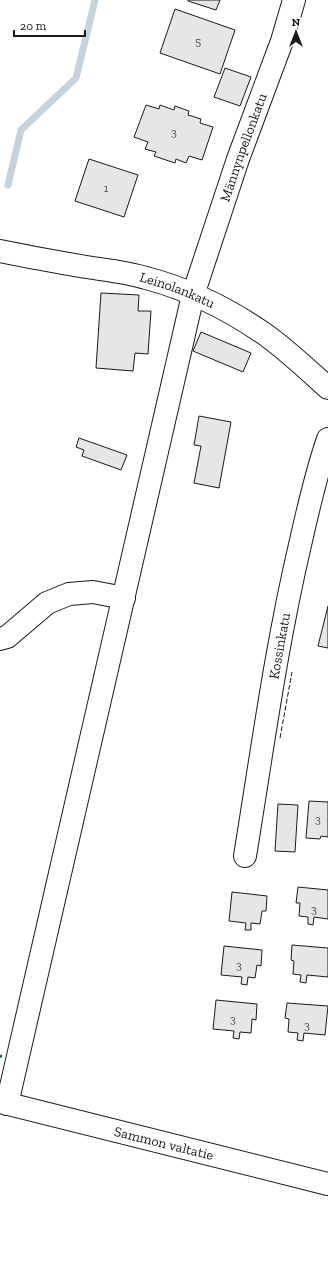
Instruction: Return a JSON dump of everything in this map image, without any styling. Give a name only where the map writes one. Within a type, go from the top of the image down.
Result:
[{"type":"street","name":"Männynpellonkatu","points":[[4,1103],[124,598],[193,295],[238,159],[282,41],[294,0]]},
{"type":"street","name":"Leinolankatu","points":[[0,251],[146,278],[193,295],[228,311],[266,335],[328,388]]},
{"type":"street","name":"Kossinkatu","points":[[245,856],[278,652],[292,579],[319,465],[328,440]]},
{"type":"street","points":[[0,639],[7,637],[47,603],[69,594],[93,592],[124,598]]},
{"type":"street","name":"Sammon valtatie","points":[[4,1103],[328,1184]]},
{"type":"building","points":[[188,0],[220,0],[216,10]]},
{"type":"building","points":[[175,9],[235,30],[220,74],[160,53]]},
{"type":"building","points":[[225,68],[251,77],[240,106],[214,97]]},
{"type":"building","points":[[146,105],[159,109],[160,105],[174,110],[175,106],[189,111],[188,115],[201,119],[200,123],[213,127],[202,160],[189,156],[186,163],[176,159],[175,163],[154,156],[156,152],[145,149],[148,142],[134,137]]},
{"type":"building","points":[[89,159],[138,175],[124,217],[75,201]]},
{"type":"building","points":[[101,293],[139,295],[138,311],[151,311],[148,354],[135,353],[133,371],[96,368]]},
{"type":"building","points":[[201,332],[251,353],[243,372],[193,351]]},
{"type":"building","points":[[199,416],[231,422],[219,488],[194,483],[201,446],[194,445]]},
{"type":"building","points":[[79,438],[127,455],[121,470],[82,456],[84,450],[76,447]]},
{"type":"building","points":[[328,606],[328,648],[318,646]]},
{"type":"building","points":[[309,801],[328,802],[328,837],[321,836],[320,839],[306,838]]},
{"type":"building","points":[[278,804],[298,805],[295,852],[275,851]]},
{"type":"building","points":[[298,887],[328,890],[328,919],[314,917],[313,925],[308,924],[308,917],[299,916],[300,903],[296,903]]},
{"type":"building","points":[[232,892],[267,896],[266,911],[262,911],[260,924],[251,923],[251,930],[245,930],[246,923],[229,921]]},
{"type":"building","points":[[292,945],[328,948],[328,977],[307,975],[306,983],[300,982],[301,975],[293,974],[294,961],[291,960]]},
{"type":"building","points":[[224,946],[262,950],[261,966],[257,965],[255,978],[248,977],[247,985],[241,984],[242,977],[221,975]]},
{"type":"building","points":[[216,1000],[257,1004],[256,1020],[252,1019],[251,1033],[240,1032],[239,1039],[233,1038],[234,1031],[213,1029]]},
{"type":"building","points":[[287,1003],[328,1006],[325,1035],[304,1033],[303,1041],[297,1040],[298,1033],[288,1032],[289,1019],[285,1018]]},
{"type":"waterway","points":[[8,185],[21,130],[76,78],[95,0]]},
{"type":"hedge","points":[[0,1056],[4,1057]]},
{"type":"fence","points":[[280,738],[292,672]]}]
